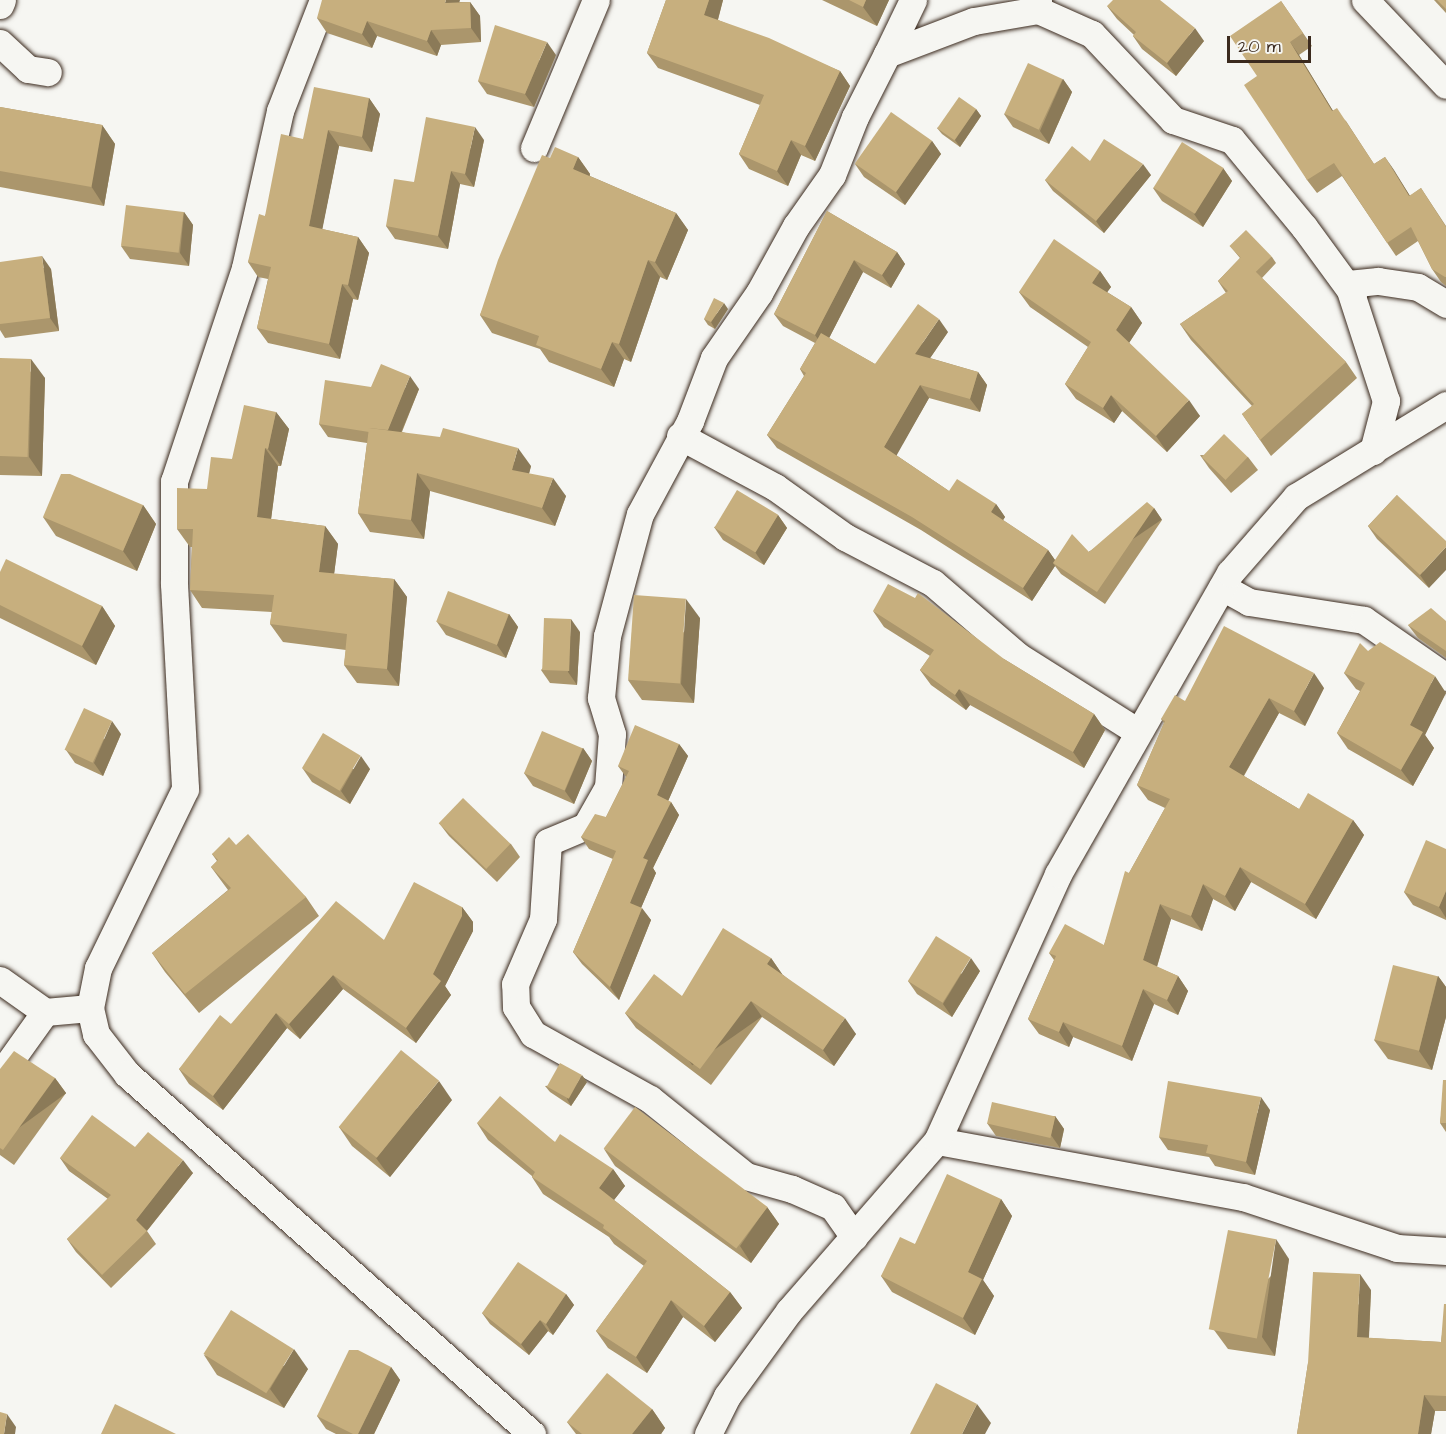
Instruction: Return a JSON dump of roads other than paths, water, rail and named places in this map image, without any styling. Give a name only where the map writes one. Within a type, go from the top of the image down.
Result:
[{"type":"street","points":[[0,5],[2,0]]},
{"type":"street","points":[[323,0],[280,111],[245,268],[174,481],[174,584],[185,789],[99,968],[90,1008],[96,1034],[127,1074],[532,1434]]},
{"type":"street","points":[[534,148],[596,0]]},
{"type":"street","points":[[854,1237],[833,1207],[792,1189],[746,1176],[650,1099],[533,1034],[516,1007],[515,984],[543,919],[548,842],[586,826],[608,787],[612,734],[601,698],[607,636],[640,514],[680,436],[714,358],[759,293],[796,226],[832,175],[855,117],[913,0]]},
{"type":"street","points":[[1365,0],[1446,86]]},
{"type":"street","points":[[887,54],[974,21],[1033,4],[1092,34],[1173,120],[1232,140],[1304,227],[1353,294]]},
{"type":"street","points":[[0,43],[28,69],[48,72]]},
{"type":"street","points":[[1373,451],[1386,401],[1348,284],[1378,281],[1418,287],[1446,304]]},
{"type":"street","points":[[708,1434],[727,1396],[789,1311],[937,1141],[1058,874],[1222,587],[1296,497],[1446,405]]},
{"type":"street","points":[[680,436],[775,487],[845,537],[933,583],[1018,656],[1138,732]]},
{"type":"street","points":[[1222,587],[1249,602],[1364,620],[1446,677]]},
{"type":"street","points":[[0,980],[45,1012],[90,1008]]},
{"type":"street","points":[[0,1076],[45,1012]]},
{"type":"street","points":[[937,1141],[1243,1197],[1397,1248],[1446,1251]]}]
